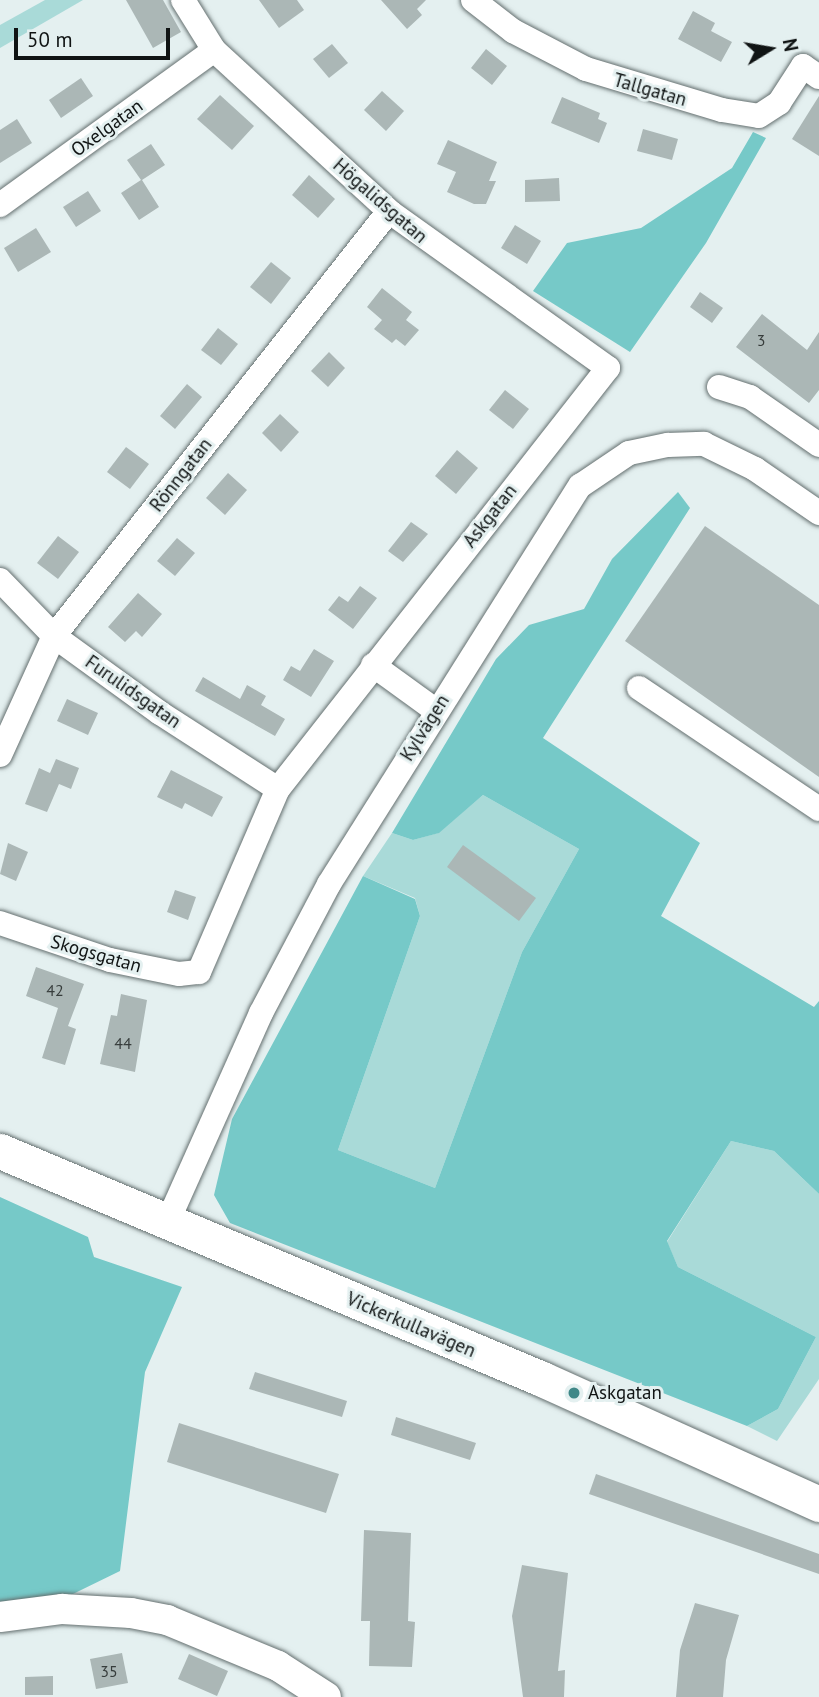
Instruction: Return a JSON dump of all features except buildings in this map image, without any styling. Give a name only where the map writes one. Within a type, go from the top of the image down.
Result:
[{"type":"main road","name":"Vickerkullavägen","points":[[0,1151],[542,1379],[819,1504]]},
{"type":"street","name":"Högalidsgatan","points":[[183,0],[214,50],[388,211],[608,368]]},
{"type":"street","name":"Tallgatan","points":[[473,0],[513,31],[586,69],[722,110],[759,116],[779,103],[803,66],[819,77]]},
{"type":"street","name":"Oxelgatan","points":[[0,205],[214,50]]},
{"type":"street","name":"Rönngatan","points":[[0,755],[54,636],[388,211]]},
{"type":"street","name":"Askgatan","points":[[194,974],[204,966],[278,789],[608,368]]},
{"type":"street","points":[[719,387],[750,397],[819,445]]},
{"type":"street","name":"Kylvägen","points":[[168,1222],[302,931],[435,710],[566,503],[610,462],[649,448],[704,444],[755,469],[819,513]]},
{"type":"street","name":"Furulidsgatan","points":[[0,580],[54,636],[160,713],[278,789]]},
{"type":"street","points":[[373,665],[435,710]]},
{"type":"street","points":[[639,688],[819,809]]},
{"type":"street","name":"Skogsgatan","points":[[0,923],[110,960],[194,974]]},
{"type":"street","points":[[0,1617],[75,1610],[167,1620],[278,1667],[326,1697]]},
{"type":"shaded area","points":[[45,0],[83,0],[0,48],[0,25]]},
{"type":"shaded area","points":[[753,132],[766,138],[706,243],[630,352],[533,291],[567,243],[641,228],[732,168]]},
{"type":"shaded area","points":[[678,492],[690,508],[543,738],[700,843],[661,916],[814,1007],[819,1001],[819,1194],[774,1151],[731,1141],[667,1241],[678,1267],[816,1337],[778,1409],[747,1426],[230,1223],[214,1195],[232,1119],[363,876],[415,899],[420,916],[338,1150],[435,1188],[522,952],[579,849],[483,795],[439,833],[413,840],[392,833],[496,659],[529,625],[584,609],[612,559]]},
{"type":"shaded area","points":[[483,795],[579,849],[522,952],[435,1188],[338,1150],[420,916],[415,898],[363,876],[392,833],[413,840],[438,833]]},
{"type":"shaded area","points":[[731,1141],[774,1151],[819,1194],[819,1379],[777,1441],[747,1426],[778,1409],[816,1337],[678,1267],[667,1242]]},
{"type":"shaded area","points":[[0,1197],[88,1237],[94,1257],[182,1287],[145,1372],[120,1571],[34,1613],[0,1619]]},
{"type":"place","name":"Askgatan","points":[[574,1393]]}]
